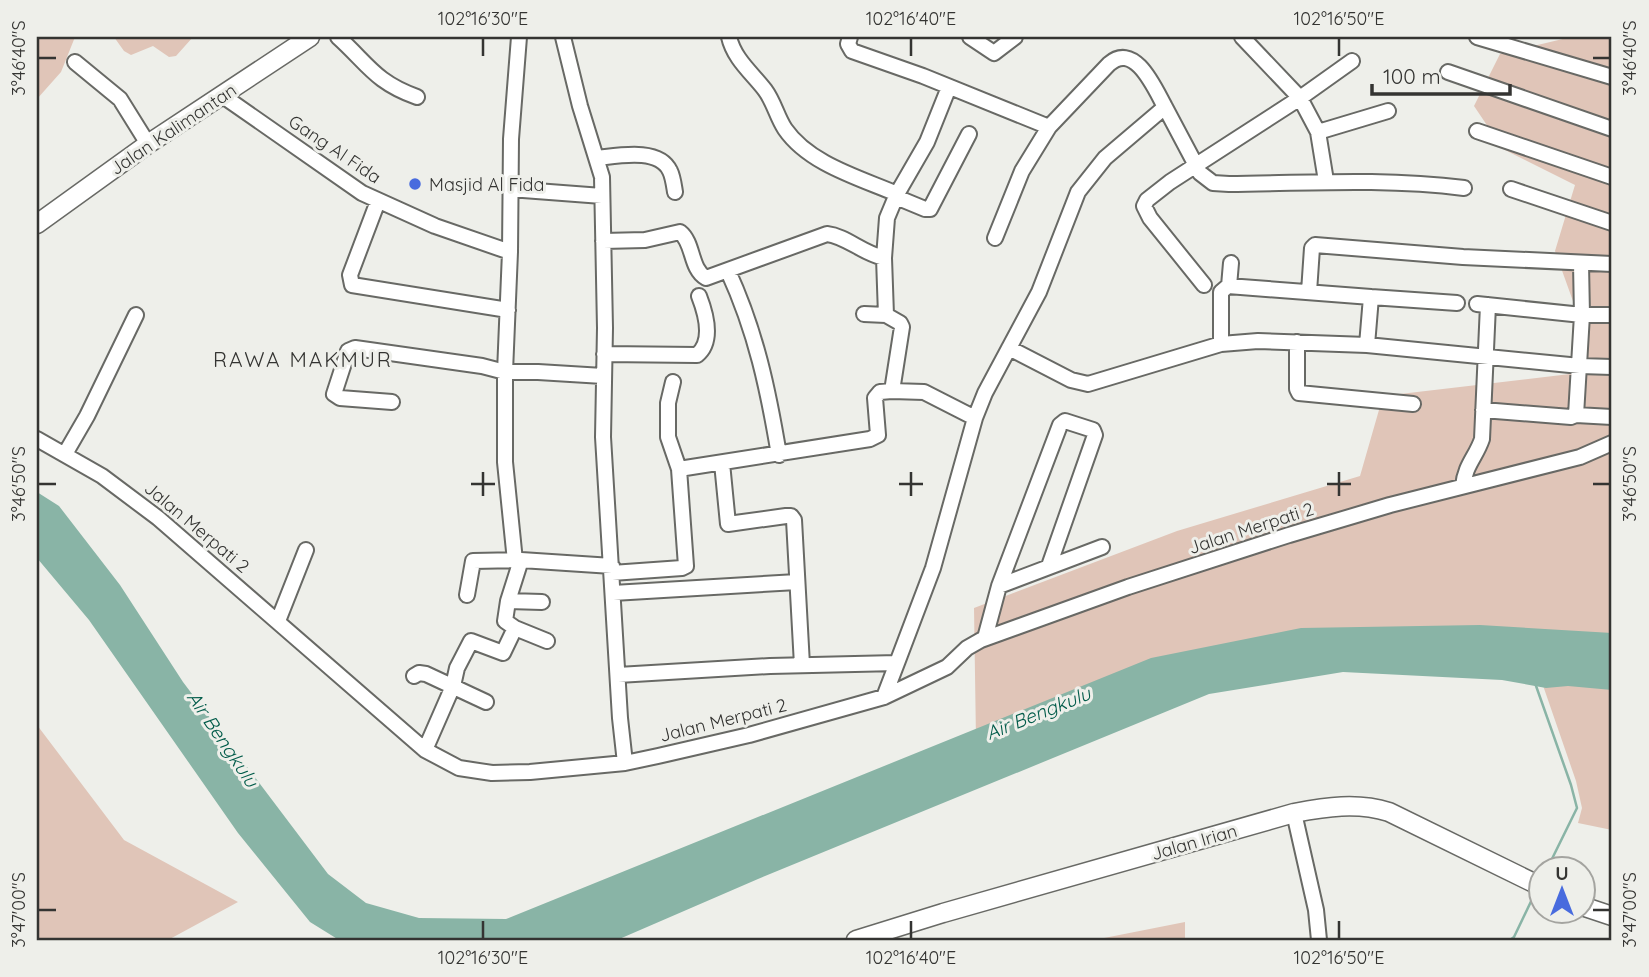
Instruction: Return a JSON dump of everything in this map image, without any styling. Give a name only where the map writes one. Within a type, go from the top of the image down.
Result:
[{"type":"main road","name":"Jalan Kalimantan","points":[[37,224],[148,145],[310,37]]},
{"type":"main road","name":"Jalan Irian","points":[[856,940],[1294,813],[1347,806],[1376,807],[1526,878]]},
{"type":"street","points":[[338,37],[388,84],[417,97]]},
{"type":"street","points":[[519,37],[512,113],[505,372],[505,462],[518,560],[505,621],[547,641]]},
{"type":"street","points":[[563,37],[601,177],[603,457],[625,763]]},
{"type":"street","points":[[729,37],[739,58],[766,91],[785,129],[796,140],[827,163],[925,209],[930,209],[970,134]]},
{"type":"street","points":[[850,37],[848,44],[852,51],[1049,127]]},
{"type":"street","points":[[970,37],[994,53],[1015,37]]},
{"type":"street","points":[[1242,37],[1300,98],[1318,132],[1326,181]]},
{"type":"street","points":[[1477,37],[1612,77]]},
{"type":"street","points":[[995,238],[1022,171],[1049,127],[1110,64],[1121,57],[1129,58],[1146,74],[1206,179],[1220,184],[1402,181],[1464,188]]},
{"type":"street","points":[[1204,285],[1144,208],[1150,197],[1352,61]]},
{"type":"street","points":[[75,62],[120,99],[148,145]]},
{"type":"street","points":[[1448,72],[1612,129]]},
{"type":"street","points":[[886,316],[884,258],[887,218],[927,142],[949,87]]},
{"type":"street","name":"Gang Al Fida","points":[[223,96],[354,188],[435,226],[510,252]]},
{"type":"street","points":[[884,697],[933,568],[975,418],[1039,292],[1073,202],[1085,181],[1105,158],[1165,107]]},
{"type":"street","points":[[1318,132],[1388,111]]},
{"type":"street","points":[[1477,131],[1612,177]]},
{"type":"street","points":[[597,158],[638,155],[663,162],[670,170],[675,192]]},
{"type":"street","points":[[510,189],[602,196]]},
{"type":"street","points":[[1511,189],[1612,223]]},
{"type":"street","points":[[378,201],[351,275],[352,285],[508,310]]},
{"type":"street","points":[[603,241],[645,240],[680,232],[686,239],[702,276],[708,277],[827,234],[869,254],[884,258]]},
{"type":"street","points":[[1309,292],[1311,251],[1315,245],[1464,257],[1612,264]]},
{"type":"street","points":[[1229,286],[1231,263]]},
{"type":"street","points":[[1576,415],[1582,314],[1581,264]]},
{"type":"street","points":[[728,271],[754,334],[779,454]]},
{"type":"street","points":[[1221,344],[1220,292],[1229,286],[1457,303]]},
{"type":"street","points":[[604,354],[697,355],[703,348],[707,327],[699,296]]},
{"type":"street","points":[[1367,345],[1371,297]]},
{"type":"street","points":[[1463,486],[1467,465],[1482,439],[1485,356],[1483,304],[1612,315]]},
{"type":"street","points":[[864,314],[886,316],[900,323],[902,327],[892,391]]},
{"type":"street","points":[[65,454],[87,416],[136,315]]},
{"type":"street","points":[[1009,348],[1071,380],[1088,384],[1221,344],[1258,341],[1367,345],[1612,367]]},
{"type":"street","points":[[1297,342],[1299,393],[1413,404]]},
{"type":"street","points":[[392,402],[340,397],[334,394],[348,351],[355,348],[482,366],[505,372],[603,376]]},
{"type":"street","points":[[467,595],[473,561],[518,560],[612,569],[686,566],[679,469],[668,437],[668,403],[673,382]]},
{"type":"street","points":[[679,469],[877,437],[879,431],[875,397],[878,393],[924,392],[975,418]]},
{"type":"street","points":[[1483,410],[1572,417],[1612,417]]},
{"type":"street","points":[[985,638],[999,586],[1060,425],[1065,421],[1093,430],[1096,435],[1049,566]]},
{"type":"street","name":"Jalan Merpati 2","points":[[37,439],[102,476],[158,518],[278,621],[378,712],[425,750],[449,765],[479,772],[530,772],[625,763],[750,735],[884,697],[940,671],[967,648],[985,638],[1128,587],[1289,535],[1491,478],[1580,457],[1612,443]]},
{"type":"street","points":[[722,463],[728,524],[793,517],[802,665]]},
{"type":"street","points":[[999,586],[1102,547]]},
{"type":"street","points":[[278,621],[306,550]]},
{"type":"street","points":[[613,593],[797,582]]},
{"type":"street","points":[[508,601],[542,602]]},
{"type":"street","points":[[425,750],[453,685],[457,668],[471,640],[503,653],[515,628]]},
{"type":"street","points":[[618,675],[897,663]]},
{"type":"street","points":[[414,676],[422,673],[486,702]]},
{"type":"street","points":[[1294,813],[1316,910],[1319,940]]},
{"type":"shaded area","points":[[37,37],[75,37],[61,72],[37,99]]},
{"type":"shaded area","points":[[114,37],[193,37],[176,56],[169,57],[153,46],[131,55],[124,51]]},
{"type":"shaded area","points":[[1571,37],[1612,37],[1612,830],[1578,823],[1582,808],[1576,781],[1538,671],[1493,634],[976,740],[974,608],[1177,531],[1360,476],[1383,396],[1570,374],[1574,304],[1555,251],[1575,185],[1503,149],[1474,106],[1500,54]]},
{"type":"shaded area","points":[[37,725],[124,840],[238,902],[168,940],[37,940]]},
{"type":"shaded area","points":[[1185,922],[1185,940],[1094,940]]},
{"type":"water","name":"Air Bengkulu","points":[[37,492],[59,506],[120,585],[183,682],[328,874],[366,903],[419,918],[506,919],[1151,658],[1301,628],[1480,625],[1612,633],[1612,690],[1568,686],[1546,688],[1502,680],[1343,672],[1209,694],[758,879],[617,940],[339,940],[310,922],[238,833],[89,620],[37,558]]},
{"type":"waterway","points":[[1535,683],[1577,808],[1554,855]]},
{"type":"waterway","points":[[1510,940],[1526,912]]},
{"type":"place","name":"Masjid Al Fida","points":[[415,184]]},
{"type":"district","name":"RAWA MAKMUR","points":[[303,359]]}]
